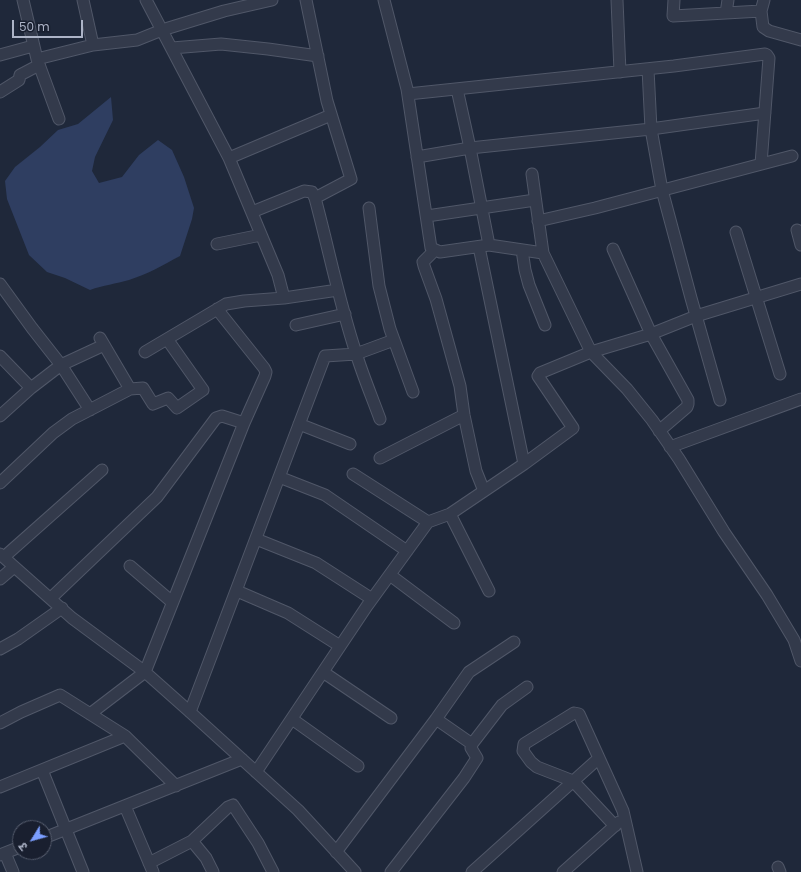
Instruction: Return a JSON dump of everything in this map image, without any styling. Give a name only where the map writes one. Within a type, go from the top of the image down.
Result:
[{"type":"street","points":[[23,0],[33,46],[59,119]]},
{"type":"street","points":[[83,0],[93,45]]},
{"type":"street","points":[[146,0],[229,158],[278,275],[284,298]]},
{"type":"street","points":[[222,0],[224,11]]},
{"type":"street","points":[[0,92],[19,80],[20,75],[38,62],[93,45],[137,40],[162,30],[224,11],[272,0]]},
{"type":"street","points":[[306,0],[327,101],[351,179],[316,198]]},
{"type":"street","points":[[384,0],[408,94],[432,248],[440,252],[484,246],[543,253]]},
{"type":"street","points":[[616,0],[620,72]]},
{"type":"street","points":[[674,0],[673,16],[726,13],[762,5],[763,27],[769,31],[801,40]]},
{"type":"street","points":[[726,13],[728,0]]},
{"type":"street","points":[[172,48],[222,44],[318,56]]},
{"type":"street","points":[[0,55],[33,46]]},
{"type":"street","points":[[408,94],[648,69],[765,54],[769,58],[761,164]]},
{"type":"street","points":[[648,69],[651,129],[662,190],[720,400]]},
{"type":"street","points":[[457,89],[482,209],[484,246],[524,464]]},
{"type":"street","points":[[418,157],[470,148],[651,129],[765,113]]},
{"type":"street","points":[[229,158],[331,115]]},
{"type":"street","points":[[538,221],[595,208],[792,156]]},
{"type":"street","points":[[532,174],[543,253],[591,352],[626,389],[670,447],[724,532],[797,639],[801,661]]},
{"type":"street","points":[[252,212],[304,191],[312,192],[316,198],[338,290],[356,354],[380,419]]},
{"type":"street","points":[[426,216],[482,209],[535,200]]},
{"type":"street","points":[[369,208],[379,286],[394,340],[413,392]]},
{"type":"street","points":[[797,230],[801,245]]},
{"type":"street","points":[[736,232],[780,374]]},
{"type":"street","points":[[217,244],[261,235]]},
{"type":"street","points":[[613,249],[651,334],[686,396],[688,404],[684,410],[659,432]]},
{"type":"street","points":[[435,250],[423,262],[436,299],[460,386],[464,415],[476,470],[484,491]]},
{"type":"street","points":[[522,250],[529,285],[545,325]]},
{"type":"street","points":[[0,284],[61,365],[90,410]]},
{"type":"street","points":[[256,772],[372,599],[428,522],[450,514],[524,464],[573,428],[538,376],[540,374],[591,352],[651,334],[696,316],[801,284]]},
{"type":"street","points":[[145,352],[226,304],[284,298],[338,290]]},
{"type":"street","points":[[90,714],[145,672],[244,423],[266,372],[217,309]]},
{"type":"street","points":[[296,325],[345,314]]},
{"type":"street","points":[[0,483],[53,433],[72,419],[130,389],[143,388],[153,404],[168,398],[177,408],[204,390],[166,339]]},
{"type":"street","points":[[190,712],[325,356],[356,354],[394,340]]},
{"type":"street","points":[[0,416],[31,388],[61,365],[102,341],[130,389]]},
{"type":"street","points":[[0,356],[31,388]]},
{"type":"street","points":[[670,447],[801,399]]},
{"type":"street","points":[[380,458],[464,415]]},
{"type":"street","points":[[51,598],[156,497],[214,420],[222,416],[244,423]]},
{"type":"street","points":[[299,424],[350,444]]},
{"type":"street","points":[[102,470],[2,555],[72,618],[145,672],[190,712],[298,810],[355,872]]},
{"type":"street","points":[[353,474],[428,522]]},
{"type":"street","points":[[279,477],[325,495],[407,551]]},
{"type":"street","points":[[450,514],[489,591]]},
{"type":"street","points":[[256,540],[316,563],[372,599]]},
{"type":"street","points":[[130,566],[172,602]]},
{"type":"street","points":[[0,579],[14,567]]},
{"type":"street","points":[[390,575],[454,623]]},
{"type":"street","points":[[237,591],[288,613],[340,646]]},
{"type":"street","points":[[0,650],[62,608]]},
{"type":"street","points":[[336,852],[436,719],[469,672],[514,642]]},
{"type":"street","points":[[323,672],[391,718]]},
{"type":"street","points":[[391,872],[464,778],[477,758],[471,748],[472,744],[502,705],[527,687]]},
{"type":"street","points":[[0,723],[60,694],[125,736],[176,786]]},
{"type":"street","points":[[615,826],[574,781],[534,765],[523,751],[524,744],[576,712],[580,716],[615,792],[624,818],[637,872]]},
{"type":"street","points":[[292,719],[358,766]]},
{"type":"street","points":[[436,719],[472,744]]},
{"type":"street","points":[[0,787],[125,736]]},
{"type":"street","points":[[472,872],[599,758]]},
{"type":"street","points":[[52,835],[242,759]]},
{"type":"street","points":[[42,770],[83,872]]},
{"type":"street","points":[[125,806],[151,868],[192,841],[228,807],[233,805],[258,843],[273,872]]},
{"type":"street","points":[[565,871],[624,818]]},
{"type":"street","points":[[192,841],[206,858],[213,872]]},
{"type":"street","points":[[3,854],[13,872]]},
{"type":"water","points":[[111,97],[113,120],[95,157],[92,171],[99,183],[122,177],[139,155],[158,140],[172,150],[184,177],[194,208],[180,256],[136,278],[90,290],[65,278],[47,272],[29,255],[7,199],[5,181],[15,167],[58,130],[78,124]]}]
